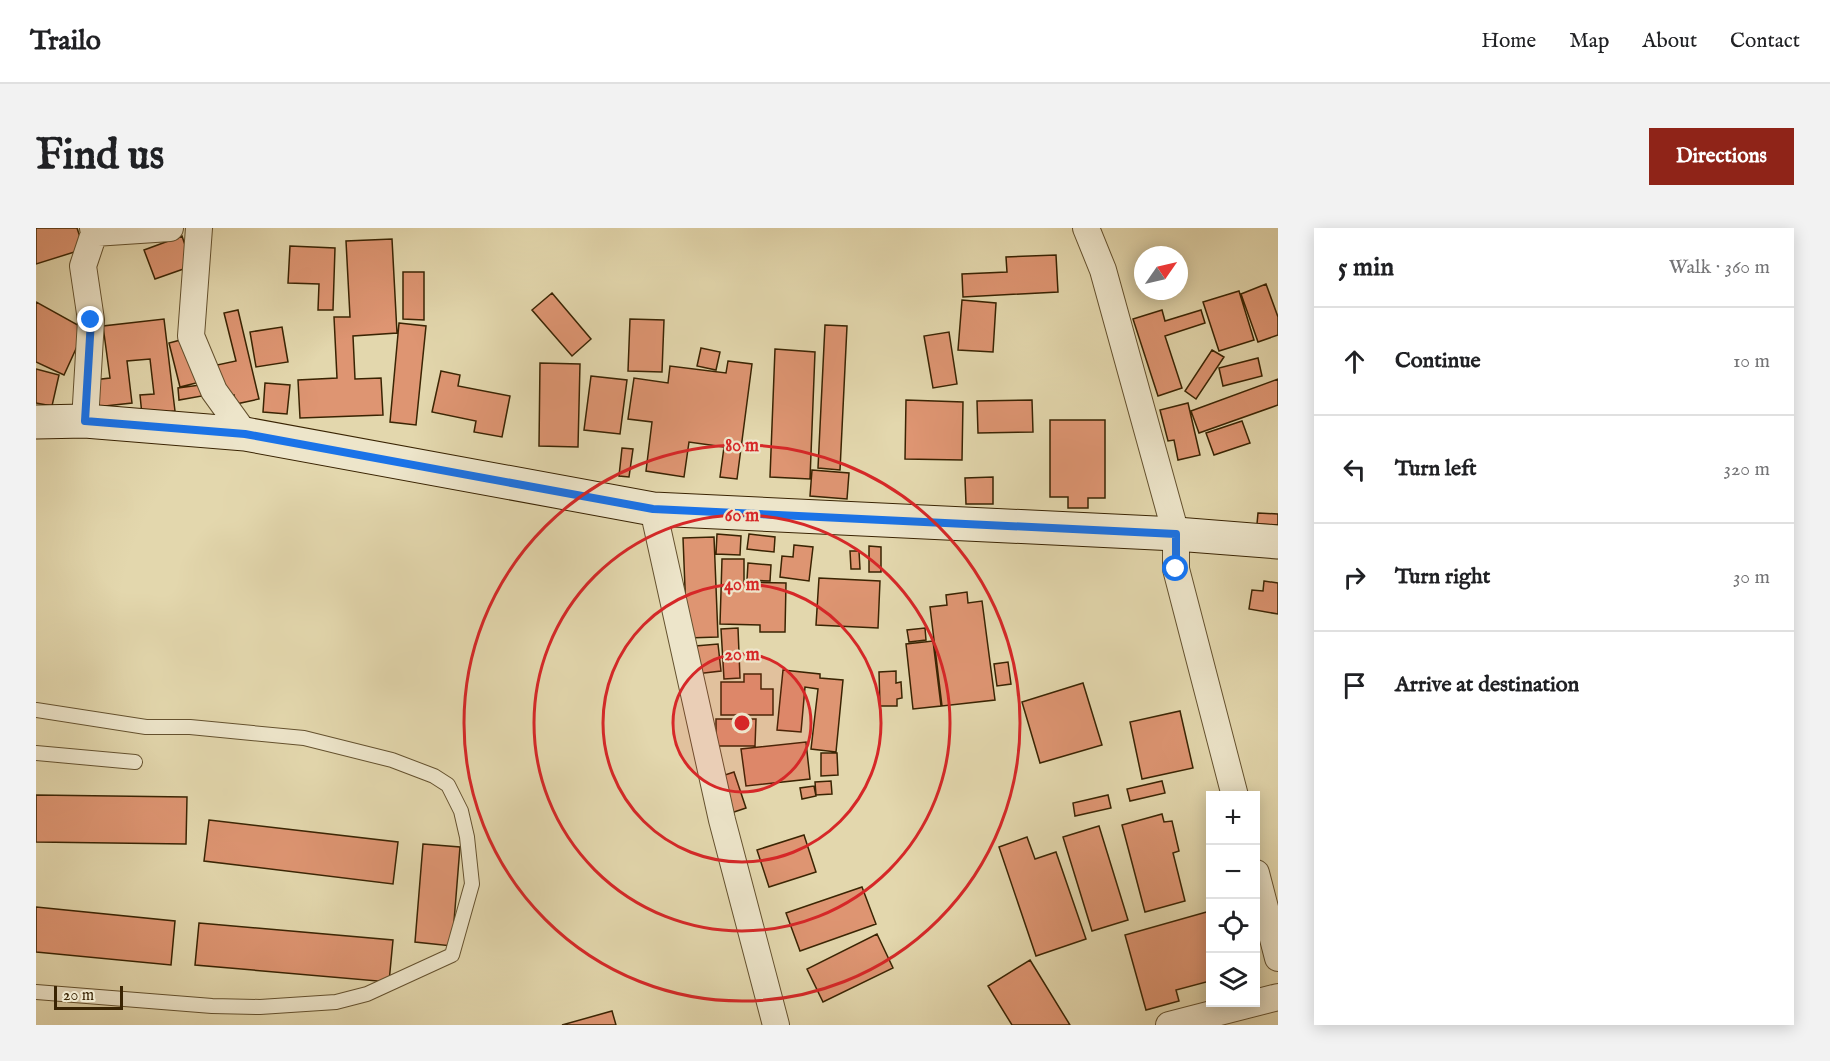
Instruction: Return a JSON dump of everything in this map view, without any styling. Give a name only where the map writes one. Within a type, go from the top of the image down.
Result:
[{"type":"street","points":[[85,421],[91,320],[83,266],[94,231],[170,228]]},
{"type":"street","points":[[200,228],[190,336],[214,391],[245,434]]},
{"type":"street","points":[[1086,228],[1103,270],[1176,534],[1176,569],[1234,791]]},
{"type":"street","points":[[36,422],[85,421],[245,434],[653,509],[1176,534],[1278,542]]},
{"type":"street","points":[[653,509],[722,820],[776,1025]]},
{"type":"street","points":[[1260,888],[1278,958]]},
{"type":"street","points":[[1169,1025],[1278,997]]},
{"type":"lane","points":[[36,710],[146,727],[190,727],[304,738],[392,760],[417,769],[448,785],[461,811],[472,884],[452,955],[367,994],[336,1002],[260,1007],[212,1006],[36,992]]},
{"type":"lane","points":[[36,753],[135,762]]},
{"type":"building","points":[[36,228],[77,228],[84,249],[36,264]]},
{"type":"building","points":[[182,236],[192,266],[155,279],[144,250]]},
{"type":"building","points":[[392,239],[397,333],[353,336],[355,379],[381,378],[383,415],[300,418],[298,380],[337,378],[334,317],[350,317],[346,241]]},
{"type":"building","points":[[290,246],[335,248],[333,310],[318,310],[319,284],[288,283]]},
{"type":"building","points":[[1056,255],[1058,292],[963,297],[962,274],[1007,272],[1006,257]]},
{"type":"building","points":[[403,272],[424,272],[424,320],[403,319]]},
{"type":"building","points":[[1266,284],[1278,317],[1278,335],[1258,342],[1241,294]]},
{"type":"building","points":[[1239,291],[1254,340],[1219,351],[1203,302]]},
{"type":"building","points":[[552,293],[591,339],[572,356],[532,310]]},
{"type":"building","points":[[962,300],[996,303],[993,352],[958,350]]},
{"type":"building","points":[[36,302],[85,329],[64,375],[36,362]]},
{"type":"building","points":[[238,310],[259,399],[236,404],[234,395],[225,397],[217,365],[236,361],[224,313]]},
{"type":"building","points":[[1162,310],[1165,321],[1201,310],[1205,323],[1165,336],[1182,388],[1158,396],[1133,319]]},
{"type":"building","points":[[164,319],[175,411],[142,415],[140,395],[154,394],[150,359],[127,361],[132,403],[87,408],[84,381],[110,378],[103,326]]},
{"type":"building","points":[[630,319],[664,320],[662,372],[628,371]]},
{"type":"building","points":[[399,323],[426,326],[416,425],[390,422]]},
{"type":"building","points":[[825,325],[847,326],[840,470],[818,468]]},
{"type":"building","points":[[282,327],[288,362],[256,367],[250,332]]},
{"type":"building","points":[[949,332],[957,384],[933,388],[924,336]]},
{"type":"building","points":[[188,338],[200,382],[180,387],[169,343]]},
{"type":"building","points":[[701,348],[720,352],[716,370],[697,366]]},
{"type":"building","points":[[775,349],[815,352],[810,479],[770,477]]},
{"type":"building","points":[[1212,350],[1224,357],[1196,399],[1185,391]]},
{"type":"building","points":[[1258,358],[1262,376],[1223,386],[1219,368]]},
{"type":"building","points":[[728,361],[752,364],[737,479],[720,477],[724,447],[689,442],[684,477],[646,471],[652,422],[628,419],[634,378],[668,383],[670,366],[726,373]]},
{"type":"building","points":[[540,363],[580,364],[578,447],[539,446]]},
{"type":"building","points":[[36,369],[59,375],[52,406],[36,403]]},
{"type":"building","points":[[441,371],[460,375],[458,386],[510,396],[502,437],[474,432],[476,421],[432,412]]},
{"type":"building","points":[[591,376],[627,380],[620,434],[584,430]]},
{"type":"building","points":[[1278,379],[1278,405],[1199,433],[1191,411]]},
{"type":"building","points":[[265,383],[290,385],[287,414],[263,412]]},
{"type":"building","points":[[200,385],[202,396],[179,400],[178,388]]},
{"type":"building","points":[[906,400],[963,402],[962,460],[905,459]]},
{"type":"building","points":[[1032,400],[1033,432],[978,433],[977,401]]},
{"type":"building","points":[[1188,403],[1200,455],[1178,460],[1174,440],[1168,441],[1160,410]]},
{"type":"building","points":[[1050,420],[1105,420],[1105,498],[1088,498],[1088,508],[1068,508],[1068,497],[1050,497]]},
{"type":"building","points":[[1242,421],[1250,443],[1214,455],[1206,433]]},
{"type":"building","points":[[622,448],[633,449],[629,477],[619,476]]},
{"type":"building","points":[[812,470],[849,473],[847,499],[810,496]]},
{"type":"building","points":[[993,477],[993,504],[966,504],[965,478]]},
{"type":"building","points":[[1258,513],[1278,514],[1278,525],[1257,524]]},
{"type":"building","points":[[717,534],[741,536],[740,555],[716,554]]},
{"type":"building","points":[[749,534],[775,537],[774,552],[747,549]]},
{"type":"building","points":[[714,537],[718,637],[687,638],[683,538]]},
{"type":"building","points":[[794,545],[813,547],[809,581],[780,577],[782,556],[793,557]]},
{"type":"building","points":[[869,546],[881,547],[881,572],[869,572]]},
{"type":"building","points":[[850,551],[859,551],[860,569],[851,569]]},
{"type":"building","points":[[722,559],[744,559],[744,582],[786,583],[785,632],[760,632],[760,625],[720,624]]},
{"type":"building","points":[[748,563],[771,565],[770,581],[747,580]]},
{"type":"building","points":[[819,578],[880,581],[878,628],[816,625]]},
{"type":"building","points":[[1264,581],[1278,583],[1278,614],[1249,609],[1252,590],[1263,591]]},
{"type":"building","points":[[967,592],[968,603],[982,601],[995,700],[942,706],[930,607],[947,605],[946,595]]},
{"type":"building","points":[[738,628],[740,678],[724,679],[721,629]]},
{"type":"building","points":[[925,628],[926,640],[909,642],[907,630]]},
{"type":"building","points":[[933,641],[941,706],[913,709],[906,644]]},
{"type":"building","points":[[718,644],[721,671],[687,675],[684,647]]},
{"type":"building","points":[[1008,662],[1011,684],[997,686],[994,664]]},
{"type":"building","points":[[783,670],[820,674],[820,678],[843,680],[836,752],[811,749],[818,689],[805,687],[801,732],[777,730]]},
{"type":"building","points":[[896,671],[896,683],[901,682],[902,698],[897,699],[897,706],[880,706],[879,672]]},
{"type":"building","points":[[744,674],[761,674],[761,689],[773,689],[773,715],[721,715],[721,682],[744,682]]},
{"type":"building","points":[[1083,683],[1102,745],[1040,763],[1022,702]]},
{"type":"building","points":[[1180,711],[1193,768],[1142,779],[1130,722]]},
{"type":"building","points":[[716,719],[756,719],[755,746],[716,746]]},
{"type":"building","points":[[806,742],[810,779],[746,786],[741,749]]},
{"type":"building","points":[[821,753],[837,753],[838,775],[821,776]]},
{"type":"building","points":[[734,772],[746,808],[731,813],[719,777]]},
{"type":"building","points":[[831,781],[832,794],[816,795],[815,782]]},
{"type":"building","points":[[1162,781],[1165,793],[1130,801],[1127,789]]},
{"type":"building","points":[[814,786],[816,796],[802,799],[800,788]]},
{"type":"building","points":[[36,795],[187,797],[186,844],[36,842]]},
{"type":"building","points":[[1108,795],[1111,808],[1075,816],[1073,803]]},
{"type":"building","points":[[1162,814],[1164,822],[1172,821],[1179,851],[1173,853],[1185,901],[1145,912],[1122,825]]},
{"type":"building","points":[[209,820],[398,842],[393,884],[204,861]]},
{"type":"building","points":[[1099,826],[1128,920],[1092,931],[1063,837]]},
{"type":"building","points":[[804,835],[816,872],[769,887],[757,850]]},
{"type":"building","points":[[1027,837],[1035,859],[1056,852],[1086,939],[1036,956],[999,847]]},
{"type":"building","points":[[423,844],[460,847],[452,946],[415,942]]},
{"type":"building","points":[[862,887],[876,924],[800,951],[786,913]]},
{"type":"building","points":[[36,907],[175,921],[171,965],[36,952]]},
{"type":"building","points":[[1206,912],[1206,982],[1176,990],[1179,1001],[1146,1010],[1125,935]]},
{"type":"building","points":[[199,923],[393,940],[389,982],[195,965]]},
{"type":"building","points":[[877,934],[893,968],[823,1002],[807,969]]},
{"type":"building","points":[[1030,960],[1070,1025],[1012,1025],[988,986]]},
{"type":"building","points":[[612,1011],[616,1025],[562,1025]]},
{"type":"route","points":[[91,320],[85,421],[245,434],[653,509],[1176,534],[1176,569]]}]
